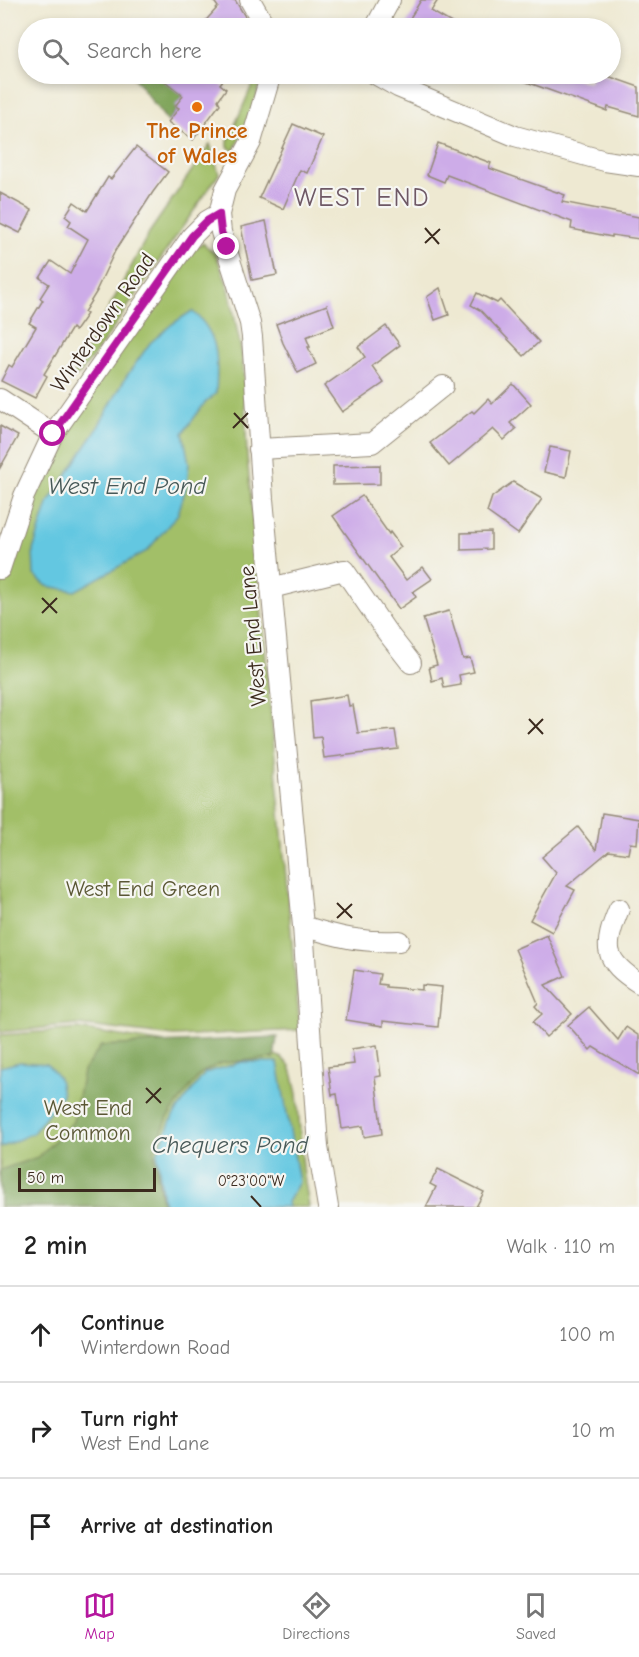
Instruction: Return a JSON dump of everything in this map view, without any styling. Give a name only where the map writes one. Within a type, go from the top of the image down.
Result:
[{"type":"street","points":[[250,0],[260,18]]},
{"type":"street","points":[[380,18],[390,0]]},
{"type":"street","name":"West End Lane","points":[[268,84],[251,142],[225,190],[219,214],[221,232],[250,323],[256,372],[259,449],[303,926],[318,1147],[328,1207]]},
{"type":"street","points":[[393,84],[515,136],[605,161],[639,166]]},
{"type":"street","name":"Winterdown Road","points":[[0,569],[24,496],[53,434],[192,236],[207,221],[219,214]]},
{"type":"street","points":[[259,449],[372,443],[443,386]]},
{"type":"street","points":[[0,399],[53,434]]},
{"type":"street","points":[[271,588],[344,570],[411,663]]},
{"type":"street","points":[[619,909],[608,934],[611,958],[623,973],[639,983]]},
{"type":"street","points":[[303,926],[348,939],[374,942],[399,940]]},
{"type":"green space","points":[[139,84],[170,84],[183,96],[176,106],[179,108],[168,122]]},
{"type":"green space","points":[[253,84],[259,84],[255,105],[234,151],[228,147],[228,141]]},
{"type":"green space","points":[[210,144],[219,174],[98,350],[80,374],[72,378],[149,233]]},
{"type":"green space","name":"West End Green","points":[[203,243],[216,255],[229,289],[243,360],[247,455],[300,1030],[174,1036],[78,1025],[0,1032],[0,589],[55,439],[189,253]]},
{"type":"green space","name":"West End Common","points":[[78,1029],[177,1045],[273,1054],[282,1058],[290,1066],[297,1094],[303,1169],[309,1207],[0,1207],[0,1035]]},
{"type":"green space","points":[[277,1037],[274,1058],[221,1063],[201,1073],[169,1115],[154,1151],[162,1203],[166,1207],[0,1207],[0,1170],[38,1157],[73,1122],[83,1071],[101,1046]]},
{"type":"water","name":"West End Pond","points":[[192,311],[208,329],[215,349],[216,393],[205,403],[183,433],[189,463],[187,484],[178,514],[147,551],[75,591],[47,586],[34,575],[33,550],[49,501],[94,434],[126,377],[150,343]]},
{"type":"water","points":[[20,1062],[47,1064],[59,1078],[62,1095],[33,1133],[0,1148],[0,1067]]},
{"type":"water","name":"Chequers Pond","points":[[242,1062],[278,1062],[299,1182],[287,1202],[288,1207],[168,1207],[163,1202],[157,1153],[173,1116],[205,1073]]},
{"type":"building","points":[[213,0],[235,0],[246,18],[208,18],[218,7]]},
{"type":"building","points":[[421,0],[438,0],[431,11],[443,18],[410,18]]},
{"type":"building","points":[[621,81],[639,87],[639,116],[608,107],[607,111],[532,84],[621,84]]},
{"type":"building","name":"The Prince of Wales","points":[[168,84],[220,84],[226,89],[218,100],[220,104],[193,140],[168,122],[179,108],[175,106],[183,96]]},
{"type":"building","points":[[293,124],[323,137],[307,173],[300,170],[283,209],[259,198]]},
{"type":"building","points":[[438,143],[491,163],[489,168],[565,195],[562,202],[639,217],[639,239],[612,235],[612,237],[571,229],[572,222],[447,175],[444,182],[427,175]]},
{"type":"building","points":[[136,147],[168,172],[115,251],[97,291],[84,312],[87,314],[75,331],[72,328],[44,374],[47,376],[35,398],[1,381],[9,365],[12,367],[36,327],[29,323],[43,300],[40,298],[49,284],[40,278],[51,261],[70,274],[88,239],[68,226],[71,221],[65,216],[74,202],[87,211],[108,177],[111,179]]},
{"type":"building","points":[[0,193],[32,210],[20,233],[0,223]]},
{"type":"building","points":[[266,221],[277,275],[252,280],[241,227]]},
{"type":"building","points":[[440,288],[449,315],[435,320],[427,297]]},
{"type":"building","points":[[477,293],[497,303],[500,300],[539,342],[524,356],[480,310],[471,305]]},
{"type":"building","points":[[327,305],[334,326],[306,337],[316,364],[298,373],[276,324]]},
{"type":"building","points":[[386,326],[400,345],[372,366],[384,383],[342,412],[324,386],[365,357],[358,347]]},
{"type":"building","points":[[513,384],[531,404],[510,423],[516,429],[504,440],[493,429],[449,466],[430,443],[472,411],[474,413],[488,399],[492,404]]},
{"type":"building","points":[[0,426],[18,436],[0,468]]},
{"type":"building","points":[[550,447],[571,451],[566,477],[544,472]]},
{"type":"building","points":[[380,465],[380,484],[333,485],[333,466]]},
{"type":"building","points":[[513,482],[542,499],[518,534],[487,512],[492,497]]},
{"type":"building","points":[[362,496],[401,547],[389,557],[406,580],[423,567],[432,579],[413,592],[416,597],[399,609],[333,516]]},
{"type":"building","points":[[491,532],[491,549],[461,550],[461,533]]},
{"type":"building","points":[[449,611],[463,659],[470,658],[474,672],[459,675],[461,685],[444,688],[442,678],[432,681],[429,667],[437,665],[423,618]]},
{"type":"building","points":[[347,695],[349,706],[353,705],[358,733],[395,730],[398,749],[324,758],[321,737],[313,738],[310,701]]},
{"type":"building","points":[[602,813],[639,819],[637,844],[630,843],[628,854],[609,851],[567,886],[575,890],[552,932],[530,920],[556,873],[542,857],[578,827],[596,850]]},
{"type":"building","points":[[547,935],[565,976],[545,985],[572,1014],[546,1037],[533,1022],[542,1014],[535,1006],[538,1003],[515,949]]},
{"type":"building","points":[[354,970],[380,974],[378,984],[386,985],[386,987],[422,990],[422,985],[442,987],[438,1027],[383,1021],[383,1026],[346,1020]]},
{"type":"building","points":[[589,1007],[618,1040],[626,1027],[639,1036],[639,1075],[593,1047],[590,1050],[568,1025]]},
{"type":"building","points":[[377,1045],[381,1076],[375,1077],[382,1134],[364,1137],[363,1126],[342,1129],[337,1094],[332,1095],[328,1067],[354,1064],[352,1049]]},
{"type":"building","points":[[438,1169],[484,1192],[476,1207],[426,1207],[436,1187],[430,1184]]},
{"type":"place","name":"The Prince of Wales","points":[[197,107]]},
{"type":"district","name":"WEST END","points":[[362,197]]},
{"type":"route","points":[[53,434],[192,236],[207,221],[219,214],[221,232],[227,247]]}]
